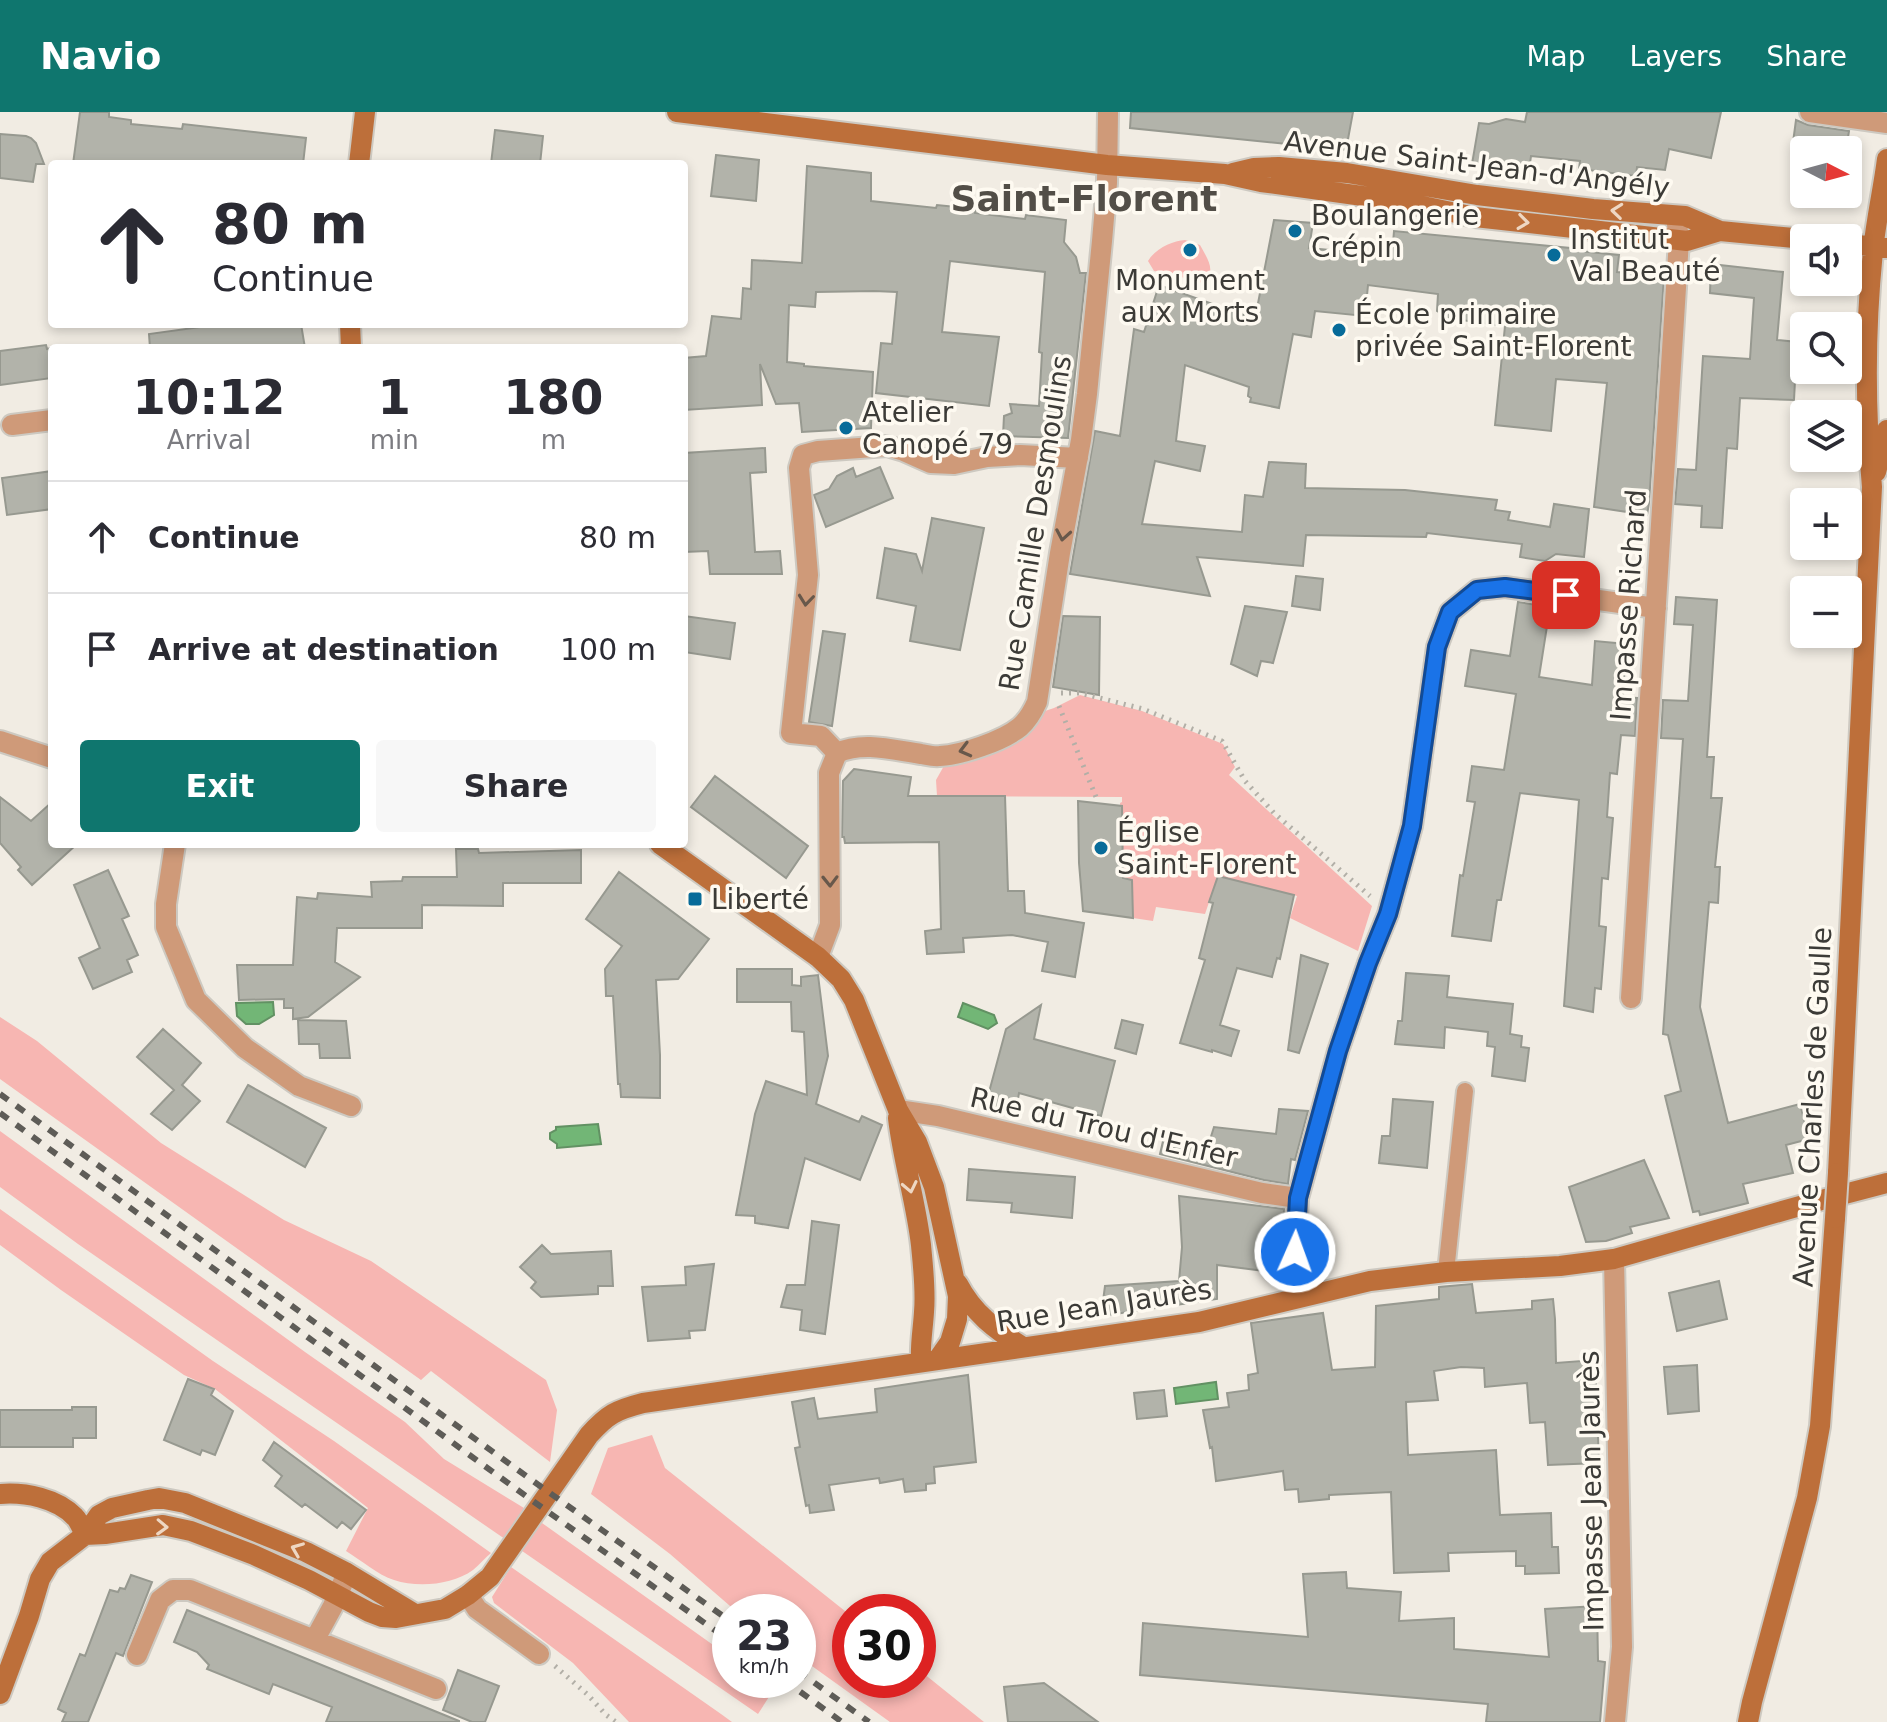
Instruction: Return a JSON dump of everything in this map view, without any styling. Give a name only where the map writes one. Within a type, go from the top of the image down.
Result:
[{"type":"street","points":[[359,160],[365,112]]},
{"type":"street","name":"Avenue Saint-Jean-d'Angély","points":[[677,112],[1107,165],[1225,174],[1399,201],[1475,217],[1687,241],[1720,231]]},
{"type":"street","name":"Rue Camille Desmoulins","points":[[837,753],[849,747],[866,747],[939,756],[997,741],[1020,727],[1037,702],[1078,458],[1096,313],[1108,112]]},
{"type":"street","points":[[1810,112],[1887,123]]},
{"type":"street","name":"Avenue Charles de Gaulle","points":[[1748,1722],[1807,1498],[1820,1426],[1838,1173],[1872,487],[1867,427],[1870,282],[1880,248],[1887,159]]},
{"type":"street","name":"Avenue Saint-Jean-d'Angély","points":[[1225,174],[1279,167],[1347,173],[1477,195],[1607,211],[1685,216],[1720,231],[1790,238]]},
{"type":"street","name":"Impasse Richard","points":[[1631,998],[1679,240],[1676,216]]},
{"type":"street","points":[[12,425],[48,420]]},
{"type":"street","name":"Avenue Charles de Gaulle","points":[[1872,487],[1887,430]]},
{"type":"street","points":[[818,957],[830,925],[829,773],[837,753],[821,736],[791,733],[808,575],[799,468],[803,455],[887,446],[931,463],[954,464],[987,457],[1020,455],[1078,458]]},
{"type":"street","points":[[1297,1297],[1294,1279],[1298,1198],[1338,1051],[1388,914],[1412,826],[1437,647],[1450,612],[1477,590],[1505,587],[1656,608]]},
{"type":"street","points":[[0,741],[48,757]]},
{"type":"street","points":[[174,848],[166,904],[166,927],[196,1000],[245,1048],[299,1086],[351,1106]]},
{"type":"street","points":[[666,848],[818,957],[841,979],[854,1000],[898,1110],[917,1142],[934,1187],[958,1296],[957,1319],[950,1342],[930,1360],[920,1344],[924,1312],[921,1244],[902,1148],[898,1110]]},
{"type":"street","name":"Rue du Trou d'Enfer","points":[[898,1110],[938,1116],[1262,1193],[1298,1198]]},
{"type":"street","name":"Rue Jean Jaurès","points":[[85,1535],[163,1525],[191,1531],[254,1555],[382,1617],[396,1618],[445,1609],[490,1577],[589,1435],[618,1409],[1199,1322],[1370,1281],[1614,1259],[1887,1183]]},
{"type":"street","name":"Impasse Jean Jaurès","points":[[1614,1259],[1622,1647],[1615,1722]]},
{"type":"street","points":[[953,1274],[977,1313],[1023,1347]]},
{"type":"street","points":[[0,1494],[23,1493],[42,1498],[76,1517],[85,1535]]},
{"type":"street","points":[[0,1694],[50,1562],[85,1535],[99,1515],[112,1508],[148,1500],[170,1499],[196,1507],[306,1552],[415,1614]]},
{"type":"street","points":[[315,1639],[347,1573]]},
{"type":"street","points":[[137,1655],[160,1600],[173,1590],[190,1590],[436,1689]]},
{"type":"street","points":[[468,1595],[477,1609],[539,1654]]},
{"type":"lane","points":[[1446,1272],[1465,1091]]},
{"type":"path","points":[[1096,797],[1056,693],[1080,693],[1143,709],[1222,741],[1245,781],[1274,813],[1388,914]]},
{"type":"path","points":[[539,1654],[588,1695],[606,1718],[616,1722]]},
{"type":"shaded area","points":[[1185,240],[1200,245],[1208,260],[1210,273],[1204,282],[1195,283],[1175,274],[1154,271],[1148,261],[1164,246]]},
{"type":"shaded area","points":[[1080,695],[1142,711],[1223,744],[1235,767],[1229,775],[1372,906],[1358,951],[1290,918],[1297,896],[1218,876],[1205,914],[1156,907],[1153,921],[1133,918],[1132,880],[1123,878],[1122,797],[937,796],[936,780],[945,764],[993,754],[1025,733],[1039,713]]},
{"type":"shaded area","points":[[273,1002],[274,1015],[259,1024],[246,1024],[237,1016],[236,1003]]},
{"type":"shaded area","points":[[963,1003],[994,1015],[997,1023],[988,1029],[958,1017]]},
{"type":"shaded area","points":[[0,1017],[37,1041],[161,1143],[284,1220],[371,1261],[546,1380],[557,1410],[550,1462],[431,1371],[421,1380],[0,1079]]},
{"type":"shaded area","points":[[598,1124],[601,1144],[557,1148],[557,1144],[550,1139],[550,1133],[556,1127]]},
{"type":"shaded area","points":[[0,1131],[405,1422],[444,1459],[524,1508],[513,1524],[532,1536],[542,1523],[712,1644],[712,1682],[78,1244],[0,1187]]},
{"type":"shaded area","points":[[0,1209],[491,1553],[465,1575],[445,1582],[424,1584],[388,1578],[346,1551],[368,1508],[215,1389],[184,1375],[0,1245]]},
{"type":"shaded area","points":[[1216,1382],[1218,1399],[1176,1404],[1174,1388]]},
{"type":"shaded area","points":[[652,1435],[665,1468],[832,1601],[832,1680],[816,1669],[816,1594],[716,1594],[670,1554],[591,1494],[608,1448]]},
{"type":"shaded area","points":[[511,1567],[732,1722],[629,1722],[573,1663],[494,1603],[492,1597]]},
{"type":"shaded area","points":[[936,1683],[984,1722],[890,1722],[857,1698],[936,1698]]},
{"type":"shaded area","points":[[735,1698],[768,1698],[758,1714]]},
{"type":"building","points":[[80,112],[109,112],[109,117],[131,120],[131,124],[182,129],[183,124],[306,138],[303,160],[74,160]]},
{"type":"building","points":[[1131,112],[1353,112],[1346,150],[1130,128]]},
{"type":"building","points":[[1527,112],[1721,112],[1711,158],[1669,149],[1665,170],[1637,167],[1636,176],[1579,169],[1580,161],[1531,156],[1529,170],[1472,164],[1479,123],[1489,124],[1506,119],[1525,122]]},
{"type":"building","points":[[1796,120],[1808,125],[1849,131],[1848,136],[1794,136]]},
{"type":"building","points":[[495,130],[543,136],[540,160],[491,160]]},
{"type":"building","points":[[0,134],[26,136],[36,143],[44,164],[36,164],[33,182],[0,178]]},
{"type":"building","points":[[716,155],[759,160],[756,201],[711,196]]},
{"type":"building","points":[[807,166],[871,173],[871,201],[976,209],[975,213],[1025,219],[1026,215],[1066,220],[1064,242],[1076,257],[1080,273],[1086,273],[1068,438],[1003,436],[1004,416],[1012,413],[1010,404],[1039,406],[1042,353],[1039,352],[1045,272],[950,261],[942,332],[999,337],[989,406],[876,393],[881,343],[892,344],[897,292],[874,291],[816,292],[815,307],[789,305],[787,362],[873,372],[871,428],[802,432],[799,403],[776,404],[760,364],[762,405],[688,410],[688,358],[706,356],[712,316],[741,319],[743,288],[751,289],[752,260],[802,263]]},
{"type":"building","points":[[1274,220],[1313,223],[1309,248],[1392,256],[1394,231],[1619,255],[1617,272],[1664,276],[1647,515],[1594,507],[1607,383],[1556,379],[1551,431],[1495,425],[1505,326],[1439,317],[1438,294],[1368,285],[1365,316],[1315,311],[1311,337],[1293,334],[1279,408],[1250,402],[1249,387],[1185,365],[1176,441],[1205,446],[1200,471],[1155,461],[1142,524],[1242,532],[1245,495],[1263,497],[1269,462],[1306,464],[1305,488],[1405,490],[1497,500],[1495,510],[1510,512],[1508,520],[1550,527],[1554,504],[1589,509],[1584,557],[1556,554],[1545,561],[1520,557],[1522,544],[1427,533],[1426,537],[1306,535],[1303,566],[1197,557],[1210,596],[1070,574],[1095,431],[1120,436],[1134,329],[1144,332],[1159,285],[1255,319]]},
{"type":"building","points":[[1711,264],[1783,272],[1777,340],[1790,341],[1790,384],[1795,384],[1794,400],[1740,398],[1737,449],[1727,448],[1722,528],[1701,527],[1702,506],[1675,504],[1678,469],[1696,470],[1703,356],[1750,359],[1754,298],[1710,293]]},
{"type":"building","points":[[193,328],[302,328],[304,344],[150,344],[149,334]]},
{"type":"building","points":[[46,345],[48,379],[0,385],[0,351]]},
{"type":"building","points":[[765,448],[766,472],[750,473],[755,552],[780,551],[782,574],[710,574],[708,551],[688,552],[688,453]]},
{"type":"building","points":[[880,467],[893,498],[826,527],[814,495],[829,489],[837,476],[853,468],[856,477]]},
{"type":"building","points":[[48,472],[48,510],[7,515],[2,478]]},
{"type":"building","points":[[932,518],[984,528],[960,650],[910,641],[916,606],[877,598],[885,548],[916,554],[922,571]]},
{"type":"building","points":[[1296,576],[1323,579],[1320,610],[1292,606]]},
{"type":"building","points":[[1676,597],[1717,600],[1707,757],[1714,757],[1711,798],[1722,798],[1715,867],[1720,867],[1718,903],[1709,902],[1700,1007],[1728,1123],[1800,1104],[1809,1139],[1786,1145],[1793,1173],[1743,1184],[1748,1203],[1700,1215],[1699,1211],[1693,1212],[1665,1096],[1681,1091],[1668,1035],[1663,1034],[1683,739],[1661,738],[1663,700],[1688,701],[1693,625],[1674,624]]},
{"type":"building","points":[[1518,602],[1550,607],[1539,677],[1592,685],[1595,641],[1626,644],[1623,697],[1637,698],[1635,736],[1621,735],[1617,774],[1610,773],[1607,817],[1613,818],[1608,879],[1602,878],[1599,926],[1606,927],[1601,989],[1595,988],[1593,1012],[1564,1006],[1579,800],[1520,793],[1491,941],[1452,936],[1460,875],[1463,876],[1475,802],[1467,801],[1472,766],[1504,770],[1516,694],[1465,686],[1471,650],[1510,656]]},
{"type":"building","points":[[1245,606],[1287,612],[1273,663],[1261,661],[1257,676],[1231,664]]},
{"type":"building","points":[[1063,616],[1100,617],[1099,695],[1053,687]]},
{"type":"building","points":[[688,617],[735,623],[730,659],[688,653]]},
{"type":"building","points":[[823,631],[845,634],[832,726],[809,722]]},
{"type":"building","points":[[854,769],[911,777],[908,796],[1005,796],[1008,891],[1024,891],[1025,913],[1084,923],[1075,977],[1042,971],[1048,942],[1012,935],[963,938],[964,952],[927,954],[925,931],[941,929],[939,842],[845,843],[842,837],[843,781]]},
{"type":"building","points":[[715,776],[808,846],[786,878],[691,807]]},
{"type":"building","points":[[0,797],[31,821],[48,806],[48,848],[73,848],[32,885],[0,843]]},
{"type":"building","name":"Église Saint-Florent","points":[[1078,801],[1122,806],[1123,878],[1132,880],[1133,918],[1083,911]]},
{"type":"building","points":[[456,849],[478,849],[479,853],[581,850],[581,883],[503,883],[503,906],[422,905],[422,928],[337,928],[335,962],[360,977],[308,1017],[293,1019],[293,1008],[284,1008],[284,999],[239,1000],[237,965],[293,965],[297,897],[317,899],[318,893],[372,897],[371,882],[402,881],[403,877],[457,877]]},
{"type":"building","points":[[108,870],[129,916],[122,919],[138,955],[127,960],[132,972],[93,989],[79,958],[100,948],[74,885]]},
{"type":"building","points":[[619,872],[709,939],[678,979],[656,980],[660,1098],[621,1097],[613,996],[606,996],[605,969],[622,946],[586,919]]},
{"type":"building","points":[[1218,876],[1294,895],[1280,959],[1277,958],[1272,977],[1237,968],[1220,1025],[1239,1031],[1231,1056],[1180,1043],[1205,960],[1199,958],[1213,903],[1209,902]]},
{"type":"building","points":[[1301,955],[1328,964],[1299,1053],[1288,1050]]},
{"type":"building","points":[[737,969],[792,969],[792,985],[801,986],[801,977],[818,975],[828,1056],[816,1104],[859,1122],[862,1116],[882,1125],[860,1180],[805,1158],[788,1228],[755,1223],[755,1216],[736,1215],[755,1114],[766,1081],[807,1095],[804,1032],[792,1031],[791,1002],[737,1002]]},
{"type":"building","points":[[1406,973],[1449,976],[1447,997],[1513,1004],[1510,1034],[1522,1036],[1521,1047],[1529,1048],[1525,1081],[1492,1076],[1495,1047],[1487,1046],[1488,1032],[1445,1027],[1444,1048],[1395,1044],[1398,1021],[1402,1021]]},
{"type":"building","points":[[1041,1005],[1034,1039],[1115,1061],[1101,1116],[1019,1093],[1015,1116],[985,1107],[1006,1029]]},
{"type":"building","points":[[298,1020],[346,1021],[350,1058],[320,1058],[319,1044],[299,1044]]},
{"type":"building","points":[[1122,1020],[1143,1025],[1136,1054],[1115,1048]]},
{"type":"building","points":[[163,1029],[201,1063],[182,1085],[200,1101],[172,1130],[151,1114],[174,1090],[137,1057]]},
{"type":"building","points":[[248,1085],[326,1128],[305,1167],[227,1122]]},
{"type":"building","points":[[1393,1099],[1433,1102],[1427,1168],[1379,1163],[1382,1136],[1390,1136]]},
{"type":"building","points":[[1279,1109],[1308,1111],[1295,1160],[1291,1159],[1288,1184],[1160,1154],[1164,1137],[1208,1146],[1214,1127],[1276,1134]]},
{"type":"building","points":[[1644,1160],[1669,1218],[1630,1227],[1632,1233],[1606,1241],[1586,1242],[1569,1187]]},
{"type":"building","points":[[969,1169],[1075,1177],[1072,1218],[1011,1212],[1012,1203],[967,1200]]},
{"type":"building","points":[[1179,1196],[1284,1209],[1280,1273],[1217,1265],[1217,1299],[1101,1316],[1105,1286],[1179,1281],[1182,1247]]},
{"type":"building","points":[[812,1221],[839,1225],[825,1334],[800,1330],[802,1310],[781,1307],[787,1285],[805,1285]]},
{"type":"building","points":[[542,1245],[551,1254],[611,1251],[613,1286],[598,1286],[598,1294],[541,1297],[531,1288],[536,1282],[520,1267]]},
{"type":"building","points":[[714,1264],[705,1330],[689,1331],[690,1338],[648,1341],[642,1287],[686,1285],[685,1267]]},
{"type":"building","points":[[1719,1281],[1727,1319],[1677,1331],[1669,1293]]},
{"type":"building","points":[[1472,1284],[1476,1313],[1532,1309],[1532,1301],[1553,1299],[1556,1363],[1595,1360],[1599,1463],[1548,1465],[1545,1422],[1530,1423],[1527,1383],[1485,1387],[1484,1368],[1461,1367],[1434,1371],[1438,1400],[1406,1402],[1408,1455],[1496,1450],[1500,1515],[1551,1513],[1552,1547],[1558,1547],[1559,1573],[1525,1574],[1525,1566],[1516,1566],[1516,1551],[1448,1553],[1449,1571],[1394,1573],[1391,1492],[1329,1495],[1329,1499],[1299,1502],[1298,1489],[1285,1490],[1283,1471],[1216,1481],[1203,1410],[1229,1407],[1227,1393],[1249,1390],[1248,1375],[1258,1373],[1251,1323],[1323,1313],[1332,1370],[1375,1367],[1376,1306],[1439,1299],[1439,1287]]},
{"type":"building","points":[[1697,1365],[1699,1411],[1668,1414],[1664,1367]]},
{"type":"building","points":[[968,1375],[976,1462],[934,1467],[935,1483],[926,1484],[926,1490],[905,1492],[903,1479],[880,1483],[879,1478],[829,1485],[834,1510],[810,1513],[795,1448],[800,1447],[792,1402],[814,1398],[818,1419],[877,1412],[875,1389]]},
{"type":"building","points":[[188,1379],[214,1389],[211,1395],[233,1411],[215,1455],[202,1450],[200,1455],[164,1440]]},
{"type":"building","points":[[1164,1390],[1167,1416],[1137,1419],[1134,1393]]},
{"type":"building","points":[[72,1407],[96,1407],[96,1438],[73,1438],[73,1447],[0,1447],[0,1410],[72,1410]]},
{"type":"building","points":[[274,1442],[366,1510],[351,1529],[342,1522],[337,1528],[275,1486],[282,1476],[263,1460]]},
{"type":"building","points":[[1346,1572],[1347,1588],[1401,1592],[1399,1621],[1454,1618],[1454,1649],[1549,1657],[1545,1609],[1597,1606],[1598,1661],[1605,1662],[1600,1722],[1486,1722],[1488,1704],[1140,1675],[1143,1623],[1308,1637],[1303,1574]]},
{"type":"building","points":[[131,1575],[152,1582],[123,1656],[116,1653],[88,1722],[62,1722],[66,1713],[58,1709],[80,1654],[85,1656],[110,1590],[118,1592],[120,1588],[125,1589]]},
{"type":"building","points":[[187,1610],[459,1722],[326,1722],[332,1707],[273,1684],[269,1694],[207,1669],[209,1665],[197,1652],[174,1642]]},
{"type":"building","points":[[458,1670],[499,1686],[485,1722],[472,1722],[443,1710]]},
{"type":"building","points":[[1044,1683],[1098,1722],[1008,1722],[1004,1687]]},
{"type":"railway","points":[[0,1094],[712,1608]]},
{"type":"railway","points":[[0,1113],[712,1628]]},
{"type":"railway","points":[[816,1684],[869,1722]]},
{"type":"railway","points":[[809,1698],[842,1722]]},
{"type":"place","name":"Boulangerie Crépin","points":[[1295,231]]},
{"type":"place","name":"Monument aux Morts","points":[[1190,250]]},
{"type":"place","name":"Institut Val Beauté","points":[[1554,255]]},
{"type":"place","name":"École primaire privée Saint-Florent","points":[[1339,330]]},
{"type":"place","name":"Atelier Canopé 79","points":[[846,428]]},
{"type":"place","name":"Église Saint-Florent","points":[[1101,848]]},
{"type":"place","name":"Liberté","points":[[695,899]]},
{"type":"district","name":"Saint-Florent","points":[[1084,198]]},
{"type":"route","points":[[1295,1252],[1298,1198],[1338,1051],[1388,914],[1412,826],[1437,647],[1450,612],[1477,590],[1505,587],[1566,595]]}]
